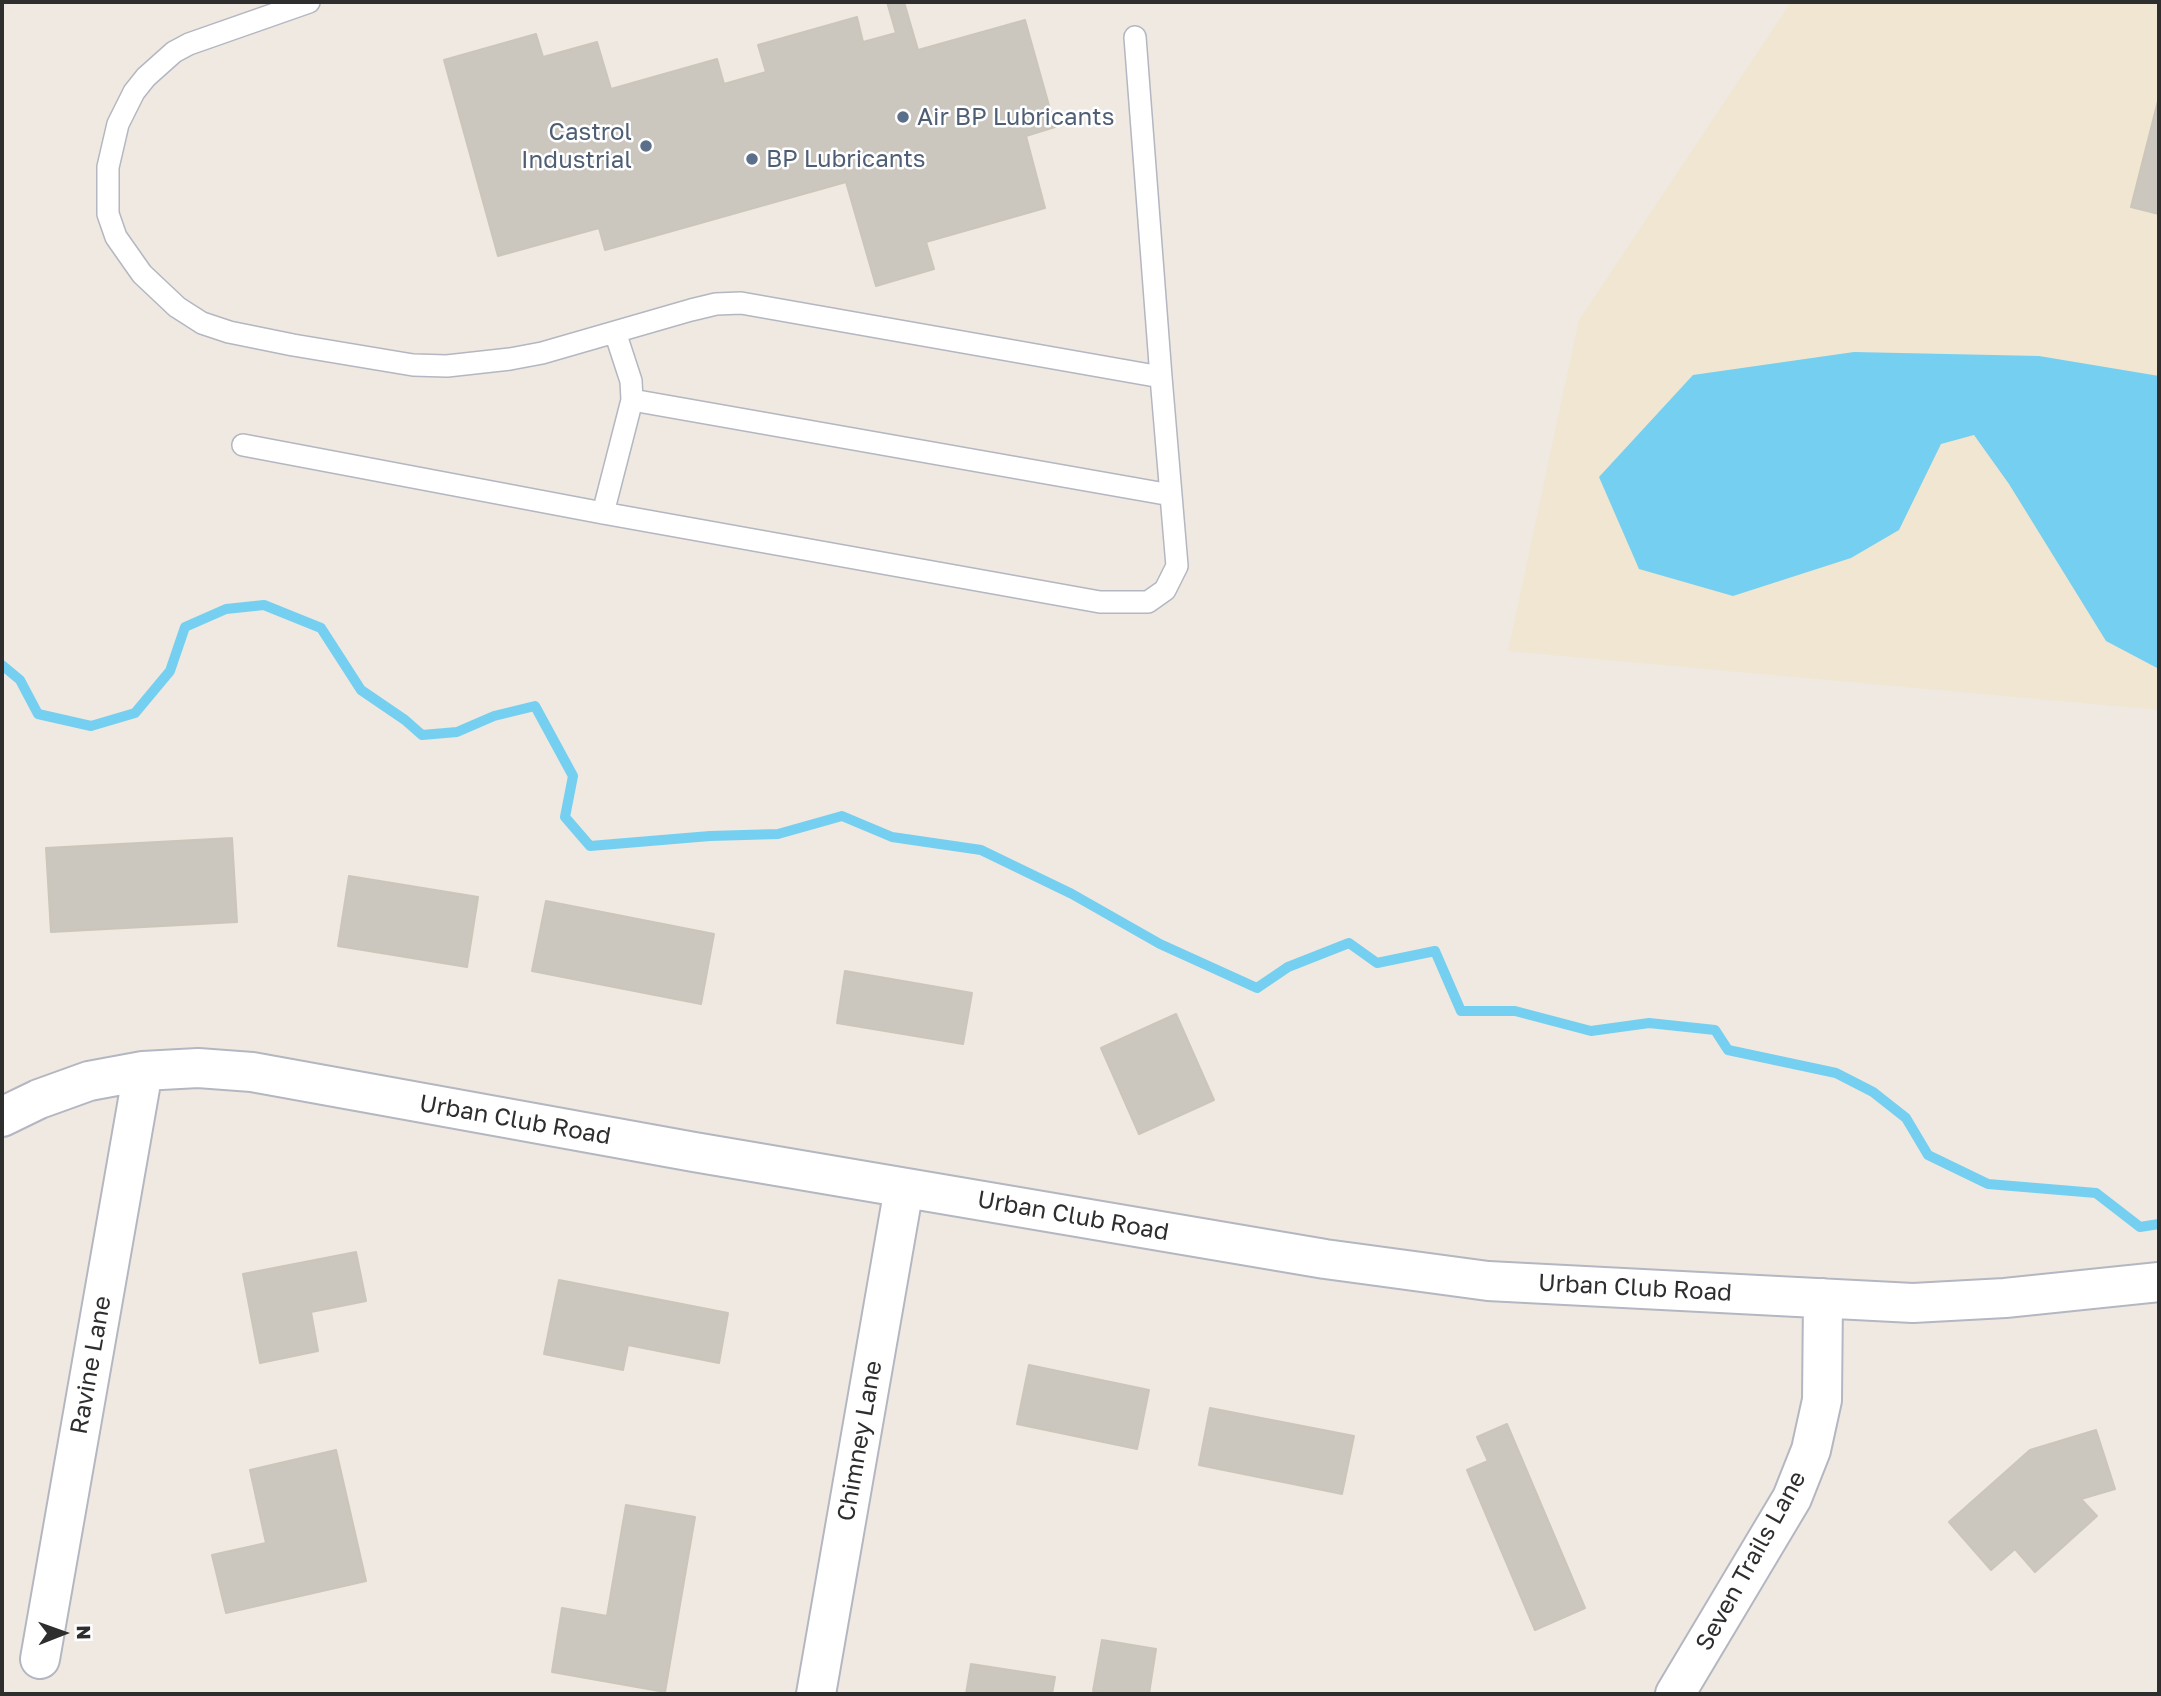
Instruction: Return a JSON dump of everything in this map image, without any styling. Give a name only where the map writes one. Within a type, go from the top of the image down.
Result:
[{"type":"street","name":"Urban Club Road","points":[[2,1117],[38,1099],[89,1081],[143,1071],[198,1068],[252,1072],[904,1188],[1325,1258],[1488,1281],[1913,1303],[2005,1298],[2159,1282]]},
{"type":"street","name":"Ravine Lane","points":[[40,1658],[143,1071]]},
{"type":"street","name":"Chimney Lane","points":[[816,1694],[904,1188]]},
{"type":"street","name":"Seven Trails Lane","points":[[1675,1694],[1791,1498],[1811,1450],[1822,1400],[1823,1298]]},
{"type":"lane","points":[[309,2],[189,44],[162,62],[134,92],[118,124],[108,167],[107,190],[108,214],[116,237],[142,274],[177,307],[202,323],[229,332],[413,365],[447,366],[510,359],[691,310],[716,304],[741,303],[1161,377]]},
{"type":"lane","points":[[243,445],[1100,602],[1148,602],[1165,590],[1177,566],[1135,37]]},
{"type":"lane","points":[[603,513],[632,400],[631,381],[615,332]]},
{"type":"lane","points":[[632,400],[1171,495]]},
{"type":"shaded area","points":[[1791,2],[2159,2],[2159,710],[1508,651],[1579,320]]},
{"type":"water","points":[[1854,352],[2039,356],[2159,376],[2159,669],[2106,641],[2009,484],[1974,435],[1941,444],[1899,530],[1851,558],[1733,596],[1639,569],[1599,477],[1693,375]]},
{"type":"building","name":"BP Lubricants","points":[[887,2],[904,2],[918,50],[1025,20],[1055,127],[1026,136],[1045,208],[926,242],[934,269],[876,286],[846,182],[605,250],[599,228],[498,256],[444,60],[536,34],[543,57],[597,42],[611,89],[717,59],[724,84],[766,72],[758,45],[857,17],[863,42],[896,33]]},
{"type":"building","points":[[2159,97],[2159,214],[2131,207]]},
{"type":"building","points":[[232,838],[237,922],[51,932],[46,848]]},
{"type":"building","points":[[349,876],[478,897],[467,967],[338,946]]},
{"type":"building","points":[[546,901],[714,934],[701,1004],[532,971]]},
{"type":"building","points":[[845,971],[972,993],[963,1044],[837,1023]]},
{"type":"building","points":[[1176,1014],[1214,1100],[1139,1134],[1101,1048]]},
{"type":"building","points":[[356,1252],[366,1301],[311,1312],[318,1351],[260,1363],[243,1274]]},
{"type":"building","points":[[559,1280],[728,1313],[719,1363],[628,1345],[623,1370],[544,1354]]},
{"type":"building","points":[[1029,1365],[1149,1390],[1137,1449],[1017,1424]]},
{"type":"building","points":[[1210,1408],[1354,1436],[1342,1494],[1199,1465]]},
{"type":"building","points":[[1507,1424],[1585,1608],[1535,1630],[1467,1470],[1488,1461],[1477,1437]]},
{"type":"building","points":[[2096,1430],[2115,1489],[2081,1499],[2097,1516],[2035,1572],[2015,1549],[1991,1570],[1949,1522],[2030,1450]]},
{"type":"building","points":[[336,1450],[366,1581],[226,1613],[212,1555],[266,1543],[250,1470]]},
{"type":"building","points":[[626,1505],[695,1517],[665,1692],[552,1672],[562,1608],[607,1616]]},
{"type":"building","points":[[1102,1640],[1156,1649],[1149,1694],[1093,1691]]},
{"type":"building","points":[[971,1664],[1055,1677],[1052,1694],[966,1694]]},
{"type":"waterway","points":[[2,665],[20,680],[38,714],[91,726],[135,713],[170,671],[185,627],[226,609],[264,605],[321,628],[361,690],[422,735],[457,732],[494,716],[535,706],[573,776],[565,817],[590,846],[710,836],[778,834],[842,816],[892,837],[981,850],[1072,894],[1160,944],[1257,988],[1288,967],[1349,943],[1377,963],[1435,951],[1461,1011],[1515,1011],[1591,1031],[1649,1023],[1715,1030],[1728,1050],[1836,1073],[1873,1092],[1906,1118],[1928,1155],[1988,1184],[2096,1193],[2140,1227],[2159,1224]]},
{"type":"place","name":"Air BP Lubricants","points":[[903,117]]},
{"type":"place","name":"Castrol Industrial","points":[[646,146]]},
{"type":"place","name":"BP Lubricants","points":[[752,159]]}]
